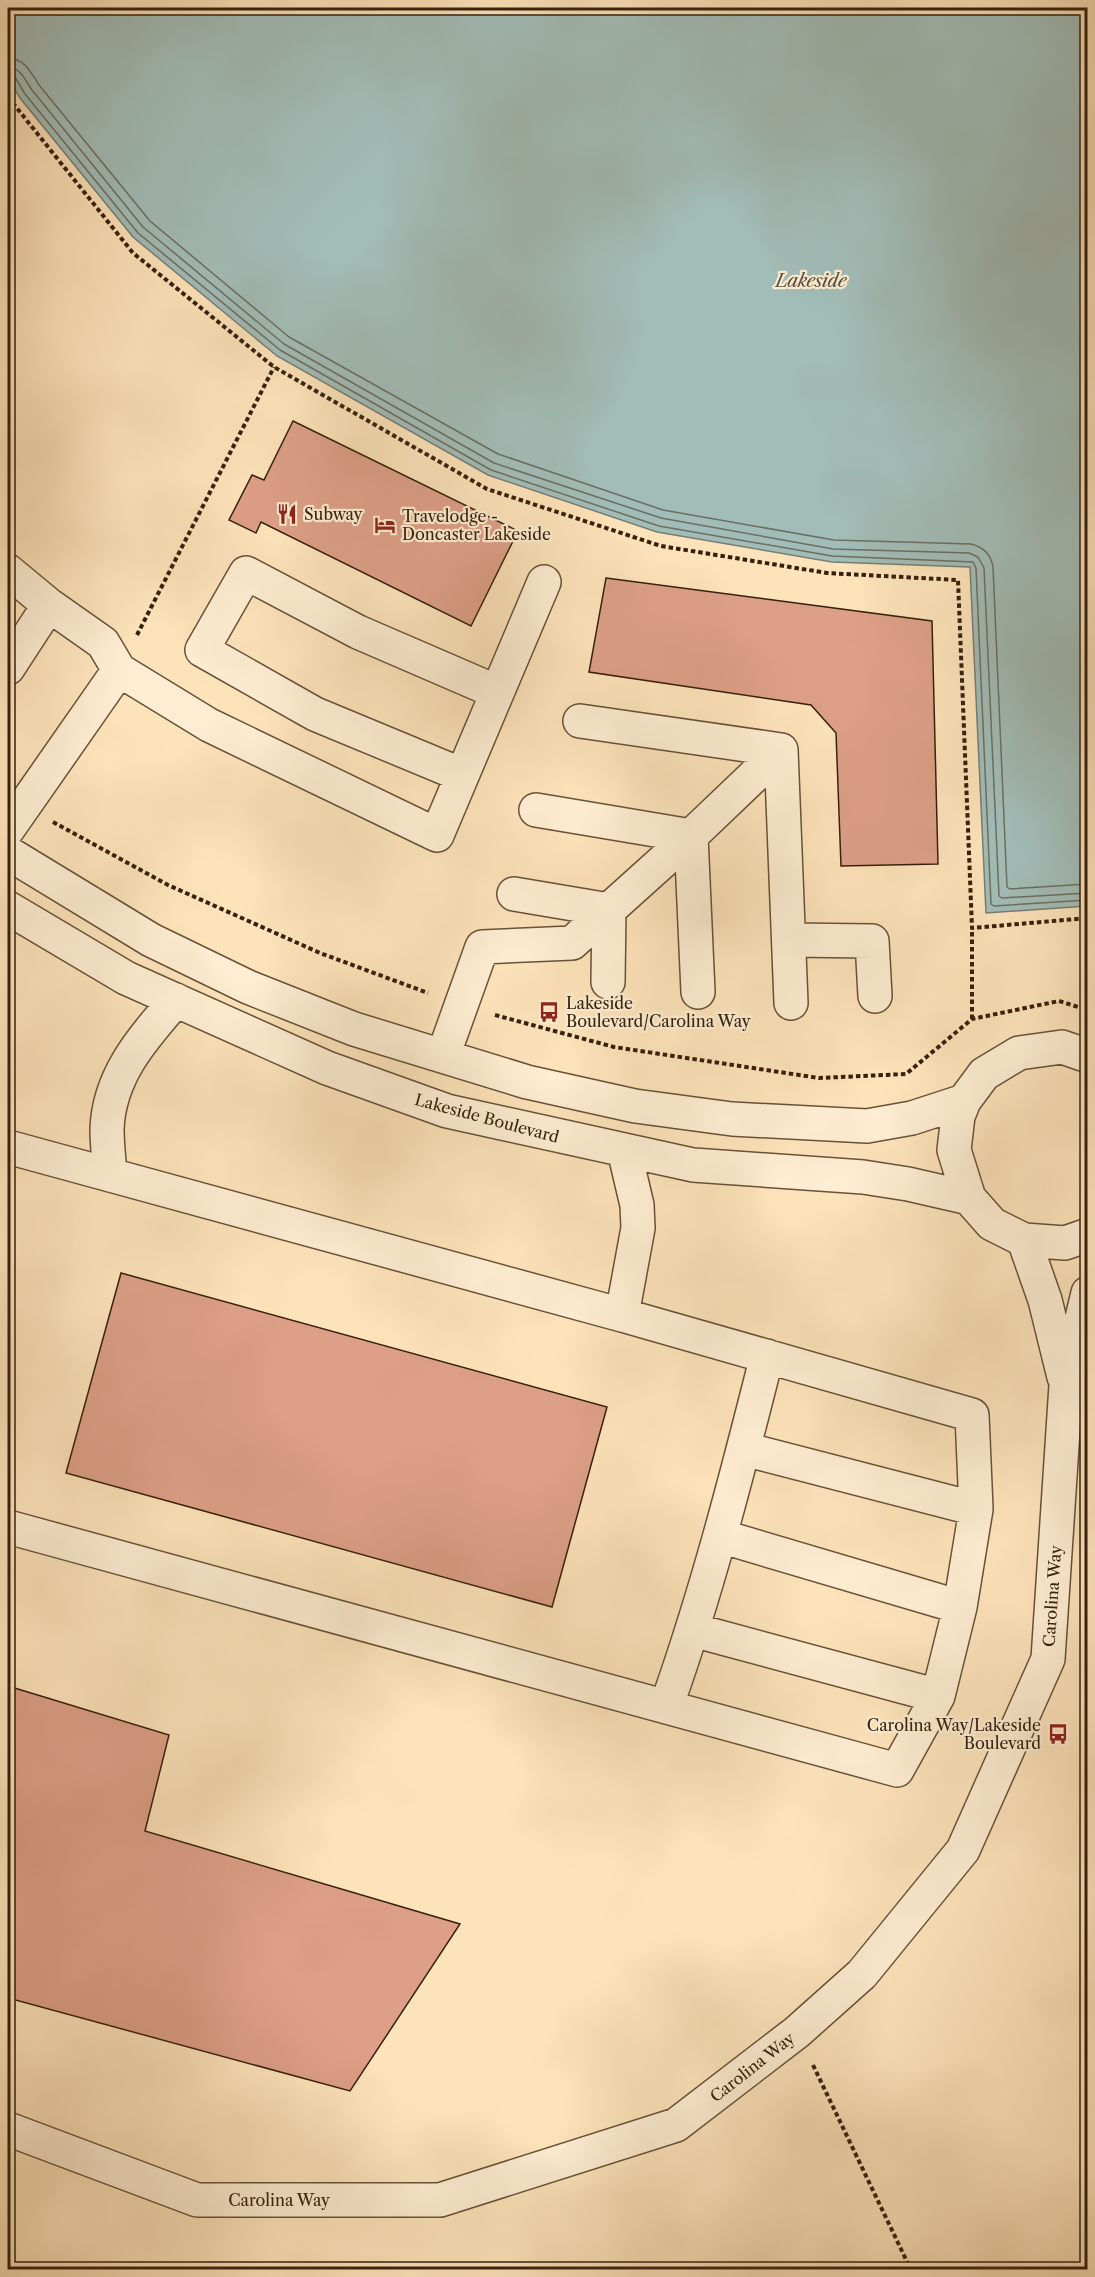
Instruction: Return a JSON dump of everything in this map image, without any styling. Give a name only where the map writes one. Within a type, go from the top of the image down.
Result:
[{"type":"street","points":[[8,571],[49,605],[102,643],[119,670],[208,725],[437,835],[544,582]]},
{"type":"street","points":[[462,775],[315,714],[201,650],[246,573],[358,632],[497,692]]},
{"type":"street","points":[[8,668],[49,605]]},
{"type":"street","points":[[16,818],[119,670]]},
{"type":"street","points":[[580,721],[781,750]]},
{"type":"street","points":[[443,1056],[482,947],[572,943],[691,836],[781,750]]},
{"type":"street","points":[[781,750],[791,1003]]},
{"type":"street","points":[[536,810],[691,836]]},
{"type":"street","points":[[691,836],[698,992]]},
{"type":"street","points":[[8,853],[151,940],[248,987],[354,1029],[527,1082],[624,1103],[732,1119],[867,1126],[912,1118],[964,1101]]},
{"type":"street","points":[[514,894],[609,910]]},
{"type":"street","name":"Lakeside Boulevard","points":[[8,908],[126,978],[327,1068],[447,1111],[693,1165],[863,1177],[908,1184],[969,1198]]},
{"type":"street","points":[[608,982],[609,910]]},
{"type":"street","points":[[789,940],[872,941],[875,996]]},
{"type":"street","points":[[110,1175],[108,1129],[112,1094],[138,1044],[176,1000]]},
{"type":"street","points":[[1088,1056],[1062,1047],[1019,1053],[984,1074],[964,1101],[958,1116],[954,1150],[969,1198],[992,1224],[1024,1240],[1065,1243],[1088,1234]]},
{"type":"street","points":[[8,1147],[622,1315],[972,1415],[976,1509],[960,1607],[938,1696],[897,1770],[8,1527]]},
{"type":"street","points":[[622,1315],[638,1228],[636,1205],[624,1150]]},
{"type":"street","points":[[1024,1240],[1045,1300],[1066,1385]]},
{"type":"street","points":[[1066,1385],[1088,1293]]},
{"type":"street","points":[[666,1707],[693,1630],[744,1449],[767,1356]]},
{"type":"street","name":"Carolina Way","points":[[8,2129],[198,2200],[440,2200],[676,2125],[797,2032],[862,1974],[963,1850],[1048,1659],[1066,1385]]},
{"type":"street","points":[[744,1449],[976,1509]]},
{"type":"street","points":[[720,1536],[960,1607]]},
{"type":"street","points":[[693,1630],[938,1696]]},
{"type":"path","points":[[8,98],[133,253],[274,367],[488,489],[661,546],[827,573],[957,580],[972,928],[972,1018]]},
{"type":"path","points":[[119,670],[274,367]]},
{"type":"path","points":[[16,818],[320,953],[460,1005],[614,1047],[819,1078],[906,1074],[972,1018],[1059,1001],[1088,1010]]},
{"type":"path","points":[[972,928],[1088,918]]},
{"type":"path","points":[[797,2032],[911,2270]]},
{"type":"water","name":"Lakeside","points":[[8,8],[1087,8],[1087,906],[986,913],[970,567],[832,562],[657,532],[488,475],[277,356],[133,237],[20,98],[8,77]]},
{"type":"building","name":"Travelodge - Doncaster Lakeside","points":[[293,421],[518,531],[471,626],[261,522],[256,533],[229,520],[252,475],[264,480]]},
{"type":"building","points":[[606,578],[932,621],[938,864],[841,866],[836,733],[811,705],[589,672]]},
{"type":"building","points":[[121,1273],[607,1407],[552,1607],[66,1473]]},
{"type":"building","points":[[8,1686],[169,1735],[145,1831],[460,1924],[350,2091],[8,1998]]},
{"type":"place","name":"Subway","points":[[287,514]]},
{"type":"place","name":"Travelodge - Doncaster Lakeside","points":[[385,525]]},
{"type":"place","name":"Lakeside Boulevard/Carolina Way","points":[[549,1012]]},
{"type":"place","name":"Carolina Way/Lakeside Boulevard","points":[[1058,1734]]}]
